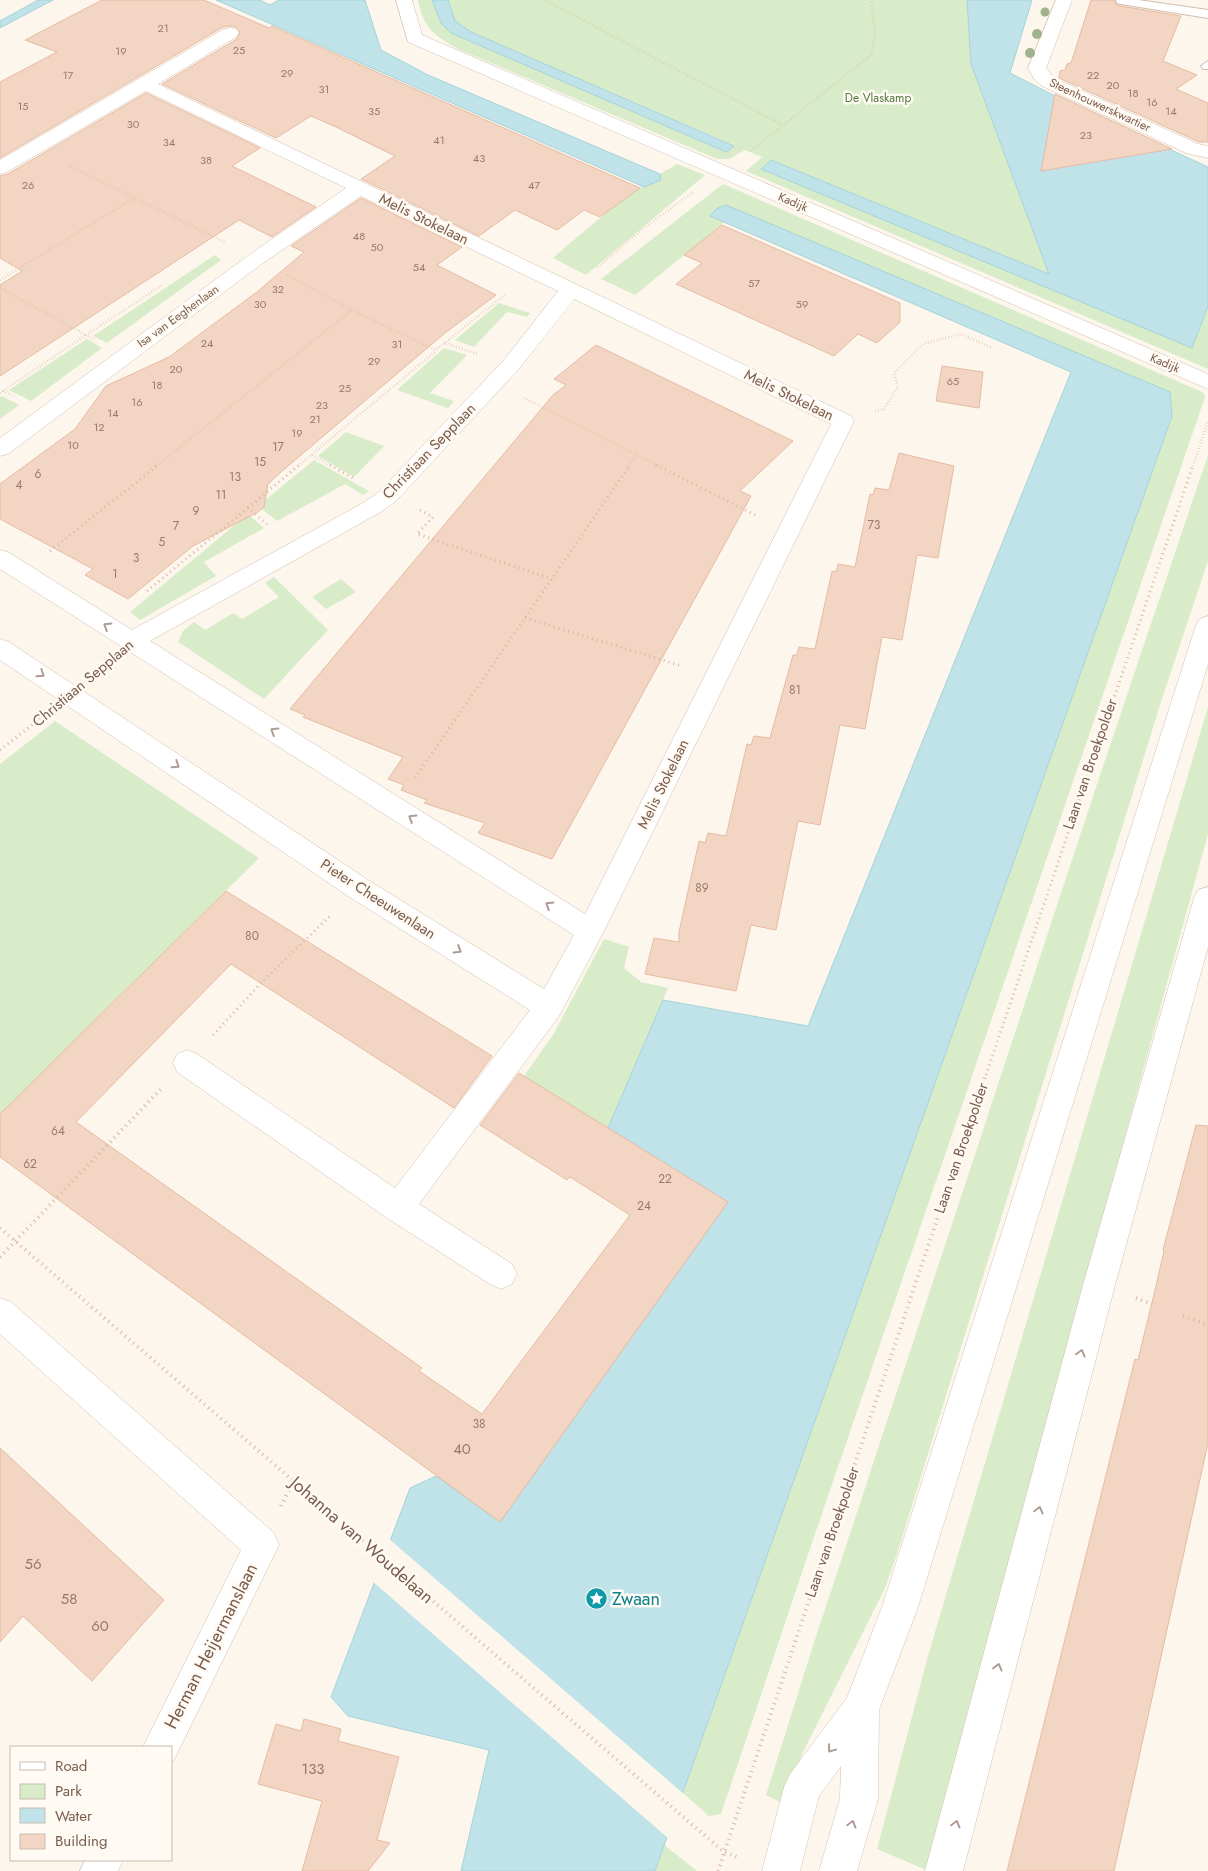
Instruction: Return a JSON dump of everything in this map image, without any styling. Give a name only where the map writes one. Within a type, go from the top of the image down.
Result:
[{"type":"street","name":"Kadijk","points":[[404,0],[414,38],[1208,382]]},
{"type":"street","name":"Steenhouwerskwartier","points":[[1064,0],[1037,68],[1040,75],[1048,82],[1193,148],[1208,152]]},
{"type":"street","points":[[0,168],[230,33]]},
{"type":"street","name":"Melis Stokelaan","points":[[145,84],[843,421],[590,931],[549,1007]]},
{"type":"street","name":"Isa van Eeghenlaan","points":[[0,449],[256,259],[359,188]]},
{"type":"street","name":"Christiaan Sepplaan","points":[[131,641],[371,508],[389,495],[511,365],[570,290]]},
{"type":"street","points":[[0,558],[590,931]]},
{"type":"street","points":[[781,1871],[803,1787],[861,1710],[900,1607],[1208,625]]},
{"type":"street","name":"Pieter Cheeuwenlaan","points":[[0,648],[358,888],[549,1007]]},
{"type":"street","points":[[944,1871],[1096,1294],[1208,898]]},
{"type":"street","points":[[398,1208],[549,1007]]},
{"type":"street","points":[[187,1063],[398,1208],[501,1274]]},
{"type":"street","name":"Herman Heijermanslaan","points":[[0,1312],[262,1545],[162,1746]]},
{"type":"street","points":[[838,1871],[859,1799],[861,1710]]},
{"type":"lane","points":[[1121,1],[1208,14]]},
{"type":"path","points":[[544,0],[783,125]]},
{"type":"path","points":[[570,290],[644,228],[747,154],[872,54],[876,31],[871,0]]},
{"type":"path","points":[[34,148],[256,259],[352,310],[436,350]]},
{"type":"path","points":[[0,280],[134,198]]},
{"type":"path","points":[[106,625],[436,350],[534,272]]},
{"type":"path","points":[[0,288],[86,335],[0,393]]},
{"type":"path","points":[[22,573],[352,310]]},
{"type":"path","points":[[843,421],[884,408],[898,387],[894,374],[923,344],[961,334],[992,348]]},
{"type":"path","points":[[494,383],[788,532]]},
{"type":"path","name":"Laan van Broekpolder","points":[[718,1871],[1070,822],[1207,425]]},
{"type":"path","points":[[312,455],[433,517],[417,534],[552,579]]},
{"type":"path","points":[[395,807],[637,455]]},
{"type":"path","points":[[248,508],[296,549]]},
{"type":"path","points":[[525,618],[716,676]]},
{"type":"path","name":"Christiaan Sepplaan","points":[[0,750],[71,694]]},
{"type":"path","name":"Johanna van Woudelaan","points":[[0,1228],[724,1852]]},
{"type":"path","points":[[0,1257],[15,1240]]},
{"type":"path","points":[[1183,1316],[1208,1325]]},
{"type":"green space","name":"De Vlaskamp","points":[[418,0],[432,0],[441,23],[451,33],[726,152],[733,145],[471,32],[455,21],[448,0],[967,0],[971,64],[1050,274],[771,160],[1192,348],[1208,306],[1208,369],[746,171],[762,157],[745,150],[729,159],[717,159],[458,49],[431,30],[423,18]]},
{"type":"green space","points":[[677,164],[705,175],[586,275],[553,258],[625,198],[639,188],[661,180],[660,174]]},
{"type":"green space","points":[[723,184],[1193,388],[1204,393],[1205,397],[816,1531],[721,1814],[709,1816],[683,1793],[1172,416],[725,222],[635,295],[601,279]]},
{"type":"green space","points":[[215,255],[221,260],[107,343],[93,336]]},
{"type":"green space","points":[[499,303],[530,313],[527,317],[507,312],[474,347],[455,340]]},
{"type":"green space","points":[[87,339],[102,348],[31,401],[9,390]]},
{"type":"green space","points":[[444,348],[467,355],[430,393],[454,401],[448,408],[397,390]]},
{"type":"green space","points":[[2,396],[19,405],[0,419],[0,397]]},
{"type":"green space","points":[[346,432],[384,446],[354,477],[318,456]]},
{"type":"green space","points":[[1208,455],[1208,561],[1160,705],[897,1554],[885,1588],[804,1750],[782,1803],[766,1795],[810,1655],[1099,778]]},
{"type":"green space","points":[[314,460],[369,491],[363,495],[345,484],[277,521],[258,506]]},
{"type":"green space","points":[[248,514],[264,528],[204,562],[216,576],[140,620],[130,612]]},
{"type":"green space","points":[[274,577],[328,630],[264,699],[178,642],[183,631],[194,622],[205,630],[233,613],[242,619],[279,597],[265,583]]},
{"type":"green space","points":[[341,579],[356,592],[326,609],[312,597]]},
{"type":"green space","points":[[1208,707],[1208,834],[1021,1515],[926,1870],[877,1849],[928,1656]]},
{"type":"green space","points":[[55,721],[259,858],[0,1114],[0,764]]},
{"type":"green space","points":[[604,939],[629,947],[624,968],[641,982],[668,988],[608,1128],[524,1076],[553,1035]]},
{"type":"green space","points":[[664,1845],[697,1871],[655,1871]]},
{"type":"water","points":[[38,0],[53,0],[0,28],[0,21]]},
{"type":"water","points":[[216,0],[260,0],[270,5],[279,0],[365,0],[381,50],[428,75],[660,174],[661,180],[644,187]]},
{"type":"water","points":[[432,0],[448,0],[455,21],[471,32],[734,146],[726,152],[451,33],[441,23]]},
{"type":"water","points":[[967,0],[1032,0],[1010,73],[1055,96],[1045,150],[1169,149],[1208,167],[1208,306],[1192,348],[761,169],[771,160],[1049,274],[971,64]]},
{"type":"water","points":[[726,205],[1170,392],[1172,416],[655,1871],[461,1871],[489,1750],[348,1716],[331,1697],[410,1488],[436,1476],[500,1522],[727,1203],[608,1128],[663,1000],[808,1026],[1071,372],[710,216],[716,209]]},
{"type":"pier","points":[[388,1538],[685,1795],[669,1839],[372,1581]]},
{"type":"building","points":[[102,0],[204,0],[269,28],[272,26],[640,188],[600,217],[584,210],[557,230],[515,210],[479,236],[361,179],[395,156],[336,127],[311,116],[276,138],[162,84],[237,39],[240,32],[236,27],[230,26],[223,27],[0,158],[0,82],[57,52],[25,40]]},
{"type":"building","points":[[1091,0],[1114,0],[1117,5],[1121,6],[1181,16],[1163,61],[1197,75],[1176,89],[1208,103],[1208,142],[1199,142],[1059,78],[1060,71],[1065,70],[1067,64],[1071,63]]},
{"type":"building","points":[[146,93],[260,148],[232,166],[316,207],[272,237],[239,220],[0,376],[0,285],[22,271],[0,258],[0,176],[8,174]]},
{"type":"building","points":[[1055,94],[1172,149],[1041,171]]},
{"type":"building","points":[[361,198],[462,247],[437,265],[496,295],[445,333],[281,472],[268,484],[264,507],[193,546],[128,599],[85,575],[93,569],[0,519],[0,484],[75,429],[106,386],[169,357],[257,292],[304,252],[291,246]]},
{"type":"building","points":[[722,225],[900,303],[900,322],[877,343],[858,334],[834,356],[676,284],[702,263],[684,255]]},
{"type":"building","points":[[596,345],[793,441],[740,491],[751,496],[552,859],[478,833],[485,823],[424,803],[427,800],[401,790],[404,785],[388,779],[403,757],[303,717],[305,715],[290,709],[553,395],[566,385],[554,379]]},
{"type":"building","points":[[942,366],[983,372],[979,408],[936,401]]},
{"type":"building","points":[[899,453],[954,466],[938,558],[917,555],[902,640],[882,637],[865,729],[840,725],[820,825],[798,821],[776,930],[751,925],[736,991],[645,974],[654,938],[679,942],[679,932],[699,841],[705,843],[708,833],[726,836],[747,744],[751,745],[754,736],[770,738],[793,655],[797,655],[799,647],[815,649],[832,571],[836,572],[838,564],[855,567],[870,494],[873,495],[875,488],[889,490]]},
{"type":"building","points":[[226,891],[492,1056],[454,1108],[231,964],[76,1122],[422,1368],[419,1371],[482,1414],[630,1215],[570,1177],[567,1180],[480,1125],[519,1073],[728,1202],[500,1522],[0,1157],[0,1114]]},
{"type":"building","points":[[1196,1125],[1208,1126],[1208,1443],[1114,1871],[1007,1871],[1135,1359],[1138,1360],[1163,1250]]},
{"type":"building","points":[[0,1448],[164,1600],[92,1681],[23,1616],[0,1642]]},
{"type":"building","points":[[304,1719],[341,1729],[338,1741],[399,1757],[377,1840],[390,1843],[368,1871],[302,1871],[322,1801],[258,1784],[276,1724],[301,1731]]},
{"type":"place","name":"Zwaan","points":[[596,1599]]}]
